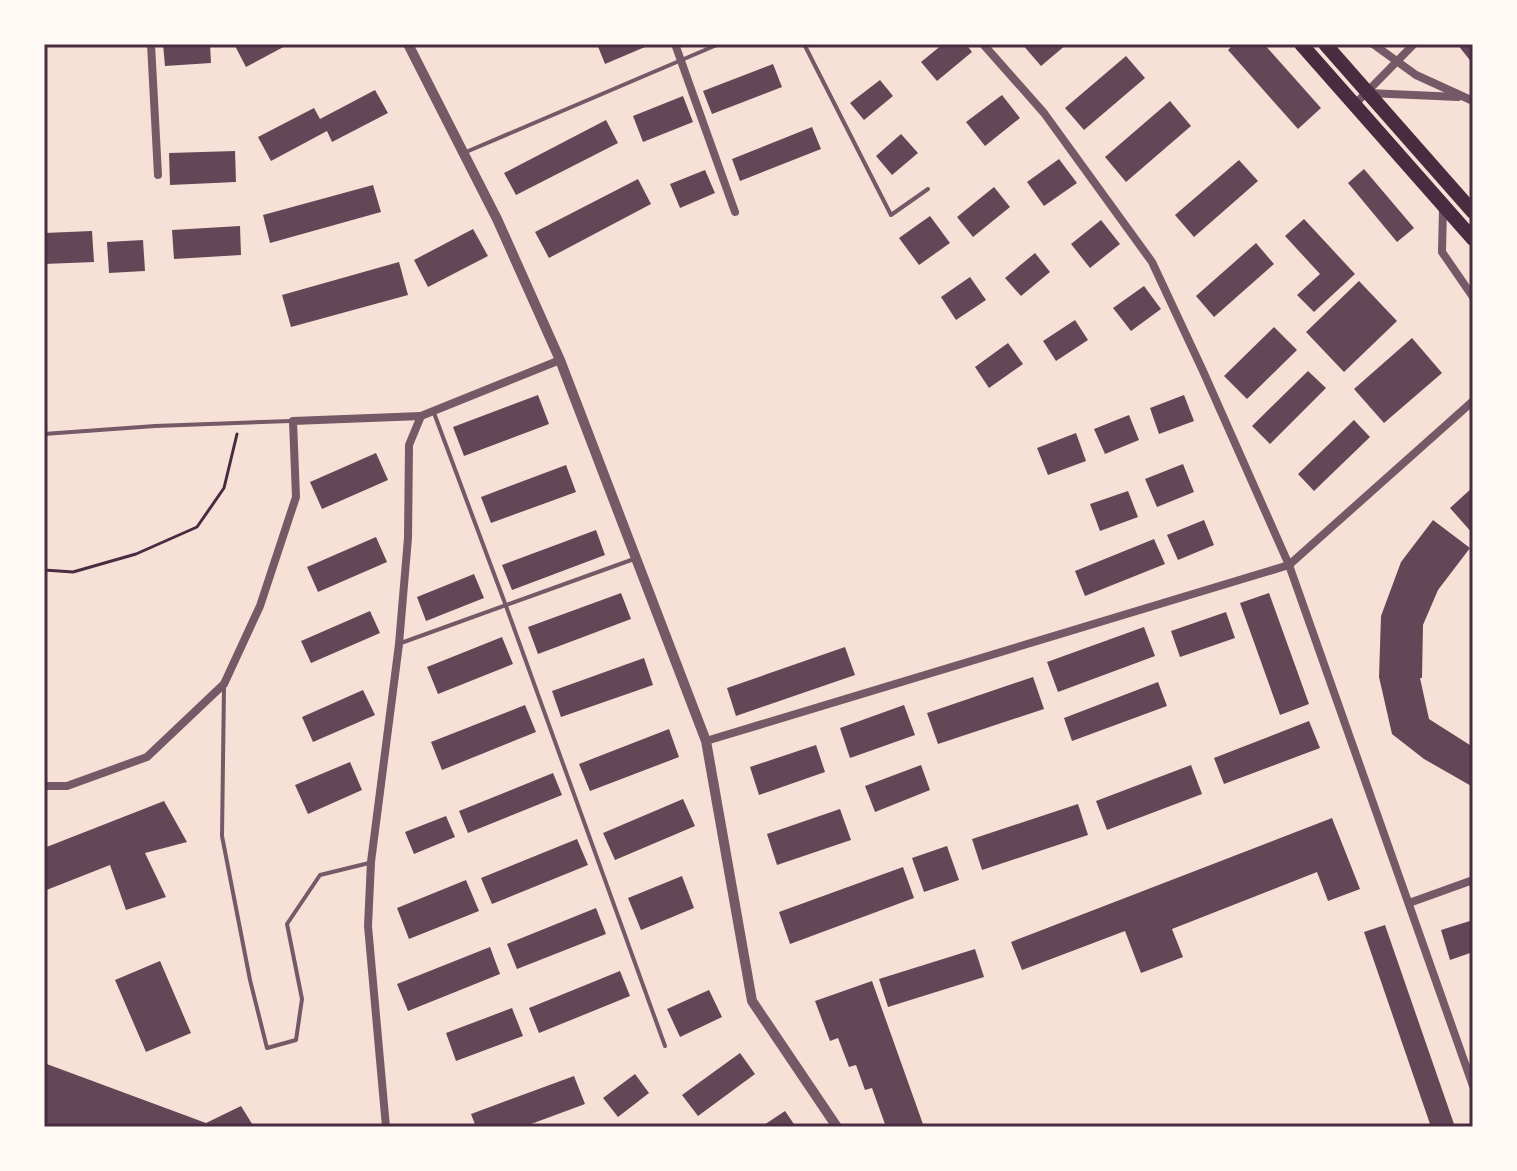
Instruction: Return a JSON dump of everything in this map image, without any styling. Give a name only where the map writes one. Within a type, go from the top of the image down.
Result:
[{"type":"main road","points":[[1301,44],[1473,239]]},
{"type":"main road","points":[[1325,44],[1473,212]]},
{"type":"street","points":[[151,44],[158,175]]},
{"type":"street","points":[[408,44],[497,219],[560,360],[706,741],[752,1001],[837,1127]]},
{"type":"street","points":[[675,44],[735,212]]},
{"type":"street","points":[[983,44],[1044,113],[1152,262],[1289,565],[1473,1086]]},
{"type":"street","points":[[1373,44],[1416,75],[1469,99]]},
{"type":"street","points":[[1354,105],[1414,44]]},
{"type":"street","points":[[1367,93],[1469,99]]},
{"type":"street","points":[[1443,204],[1442,252],[1473,297]]},
{"type":"street","points":[[44,786],[67,786],[147,757],[224,684],[260,606],[296,497],[293,421],[421,416],[560,360]]},
{"type":"street","points":[[706,741],[1289,565],[1473,401]]},
{"type":"street","points":[[386,1127],[368,926],[371,862],[399,644],[408,538],[409,445],[421,416]]},
{"type":"street","points":[[1409,903],[1473,880]]},
{"type":"lane","points":[[463,153],[719,44]]},
{"type":"lane","points":[[804,44],[891,215],[928,189]]},
{"type":"lane","points":[[434,411],[665,1046]]},
{"type":"lane","points":[[44,434],[293,421]]},
{"type":"lane","points":[[399,644],[636,559]]},
{"type":"lane","points":[[224,684],[222,836],[250,980],[267,1048],[296,1040],[302,999],[287,924],[320,875],[371,862]]},
{"type":"path","points":[[44,570],[73,572],[136,554],[197,527],[224,488],[240,423]]},
{"type":"building","points":[[163,44],[210,44],[211,63],[165,66]]},
{"type":"building","points":[[234,44],[289,44],[246,67]]},
{"type":"building","points":[[597,44],[652,44],[605,64]]},
{"type":"building","points":[[943,44],[966,44],[972,52],[937,81],[921,62]]},
{"type":"building","points":[[1022,44],[1067,44],[1041,66]]},
{"type":"building","points":[[1234,44],[1264,44],[1321,108],[1298,129],[1228,50]]},
{"type":"building","points":[[1457,44],[1473,44],[1473,64]]},
{"type":"building","points":[[1126,56],[1145,78],[1084,130],[1065,108]]},
{"type":"building","points":[[773,64],[782,87],[712,114],[703,91]]},
{"type":"building","points":[[880,80],[893,96],[864,120],[850,103]]},
{"type":"building","points":[[375,90],[388,113],[332,142],[327,131],[271,161],[258,137],[314,108],[320,119]]},
{"type":"building","points":[[1002,95],[1020,118],[985,146],[966,122]]},
{"type":"building","points":[[683,96],[693,122],[643,142],[633,116]]},
{"type":"building","points":[[1170,101],[1191,126],[1126,182],[1105,157]]},
{"type":"building","points":[[606,120],[618,143],[516,195],[504,173]]},
{"type":"building","points":[[812,127],[821,149],[740,181],[732,159]]},
{"type":"building","points":[[901,134],[918,153],[892,175],[876,156]]},
{"type":"building","points":[[235,151],[236,182],[170,185],[169,153]]},
{"type":"building","points":[[1059,159],[1077,183],[1044,206],[1027,182]]},
{"type":"building","points":[[1239,160],[1258,181],[1194,237],[1175,215]]},
{"type":"building","points":[[1364,169],[1414,228],[1397,242],[1348,183]]},
{"type":"building","points":[[705,170],[715,193],[680,208],[670,184]]},
{"type":"building","points":[[638,179],[651,204],[549,258],[535,232]]},
{"type":"building","points":[[373,185],[381,212],[270,243],[263,215]]},
{"type":"building","points":[[994,187],[1010,207],[973,237],[957,217]]},
{"type":"building","points":[[930,216],[950,243],[919,265],[899,238]]},
{"type":"building","points":[[1304,219],[1355,274],[1314,312],[1297,295],[1320,274],[1285,236]]},
{"type":"building","points":[[1101,220],[1120,244],[1090,268],[1071,244]]},
{"type":"building","points":[[240,226],[241,255],[174,259],[172,230]]},
{"type":"building","points":[[473,229],[488,256],[428,287],[414,260]]},
{"type":"building","points":[[92,231],[94,262],[44,264],[44,233]]},
{"type":"building","points":[[143,240],[145,271],[109,273],[107,242]]},
{"type":"building","points":[[1256,243],[1274,264],[1214,317],[1196,296]]},
{"type":"building","points":[[1035,253],[1050,272],[1021,296],[1005,278]]},
{"type":"building","points":[[399,262],[408,295],[291,327],[282,295]]},
{"type":"building","points":[[970,277],[986,300],[956,320],[941,297]]},
{"type":"building","points":[[1359,281],[1397,321],[1344,372],[1306,332]]},
{"type":"building","points":[[1144,286],[1161,309],[1131,331],[1113,308]]},
{"type":"building","points":[[1075,320],[1088,340],[1056,361],[1043,341]]},
{"type":"building","points":[[1274,327],[1297,350],[1247,399],[1224,376]]},
{"type":"building","points":[[1412,338],[1442,373],[1384,423],[1354,389]]},
{"type":"building","points":[[1008,343],[1023,364],[989,388],[975,367]]},
{"type":"building","points":[[1308,371],[1326,388],[1270,444],[1252,426]]},
{"type":"building","points":[[538,395],[549,424],[464,456],[453,427]]},
{"type":"building","points":[[1184,395],[1194,421],[1159,434],[1150,408]]},
{"type":"building","points":[[1129,415],[1139,440],[1105,454],[1094,429]]},
{"type":"building","points":[[1354,420],[1370,437],[1314,491],[1298,474]]},
{"type":"building","points":[[1076,433],[1086,461],[1048,475],[1037,448]]},
{"type":"building","points":[[376,453],[388,480],[322,509],[310,482]]},
{"type":"building","points":[[1183,464],[1194,492],[1157,507],[1145,479]]},
{"type":"building","points":[[566,465],[576,492],[491,523],[481,497]]},
{"type":"building","points":[[1473,487],[1473,534],[1450,508]]},
{"type":"building","points":[[1128,491],[1138,517],[1100,531],[1090,504]]},
{"type":"building","points":[[1204,520],[1214,545],[1178,560],[1167,535]]},
{"type":"building","points":[[1433,520],[1470,548],[1438,590],[1423,625],[1420,678],[1429,719],[1473,747],[1473,787],[1424,759],[1392,734],[1379,677],[1381,616],[1401,562]]},
{"type":"building","points":[[596,530],[605,555],[512,590],[502,565]]},
{"type":"building","points":[[376,537],[387,562],[318,592],[307,567]]},
{"type":"building","points":[[1154,539],[1165,564],[1085,596],[1075,571]]},
{"type":"building","points":[[474,574],[484,598],[426,621],[417,597]]},
{"type":"building","points":[[621,593],[631,619],[538,654],[528,627]]},
{"type":"building","points":[[1269,593],[1309,704],[1280,715],[1240,603]]},
{"type":"building","points":[[370,611],[380,633],[311,663],[301,641]]},
{"type":"building","points":[[1226,612],[1235,638],[1180,657],[1171,631]]},
{"type":"building","points":[[1144,627],[1155,656],[1058,692],[1047,662]]},
{"type":"building","points":[[502,637],[513,664],[438,694],[427,667]]},
{"type":"building","points":[[845,647],[855,675],[736,716],[727,688]]},
{"type":"building","points":[[644,658],[653,685],[561,717],[552,691]]},
{"type":"building","points":[[1033,677],[1044,709],[938,744],[927,713]]},
{"type":"building","points":[[1158,682],[1167,706],[1072,741],[1064,718]]},
{"type":"building","points":[[363,690],[375,715],[313,742],[302,717]]},
{"type":"building","points":[[525,705],[536,732],[442,770],[431,742]]},
{"type":"building","points":[[904,705],[915,735],[850,758],[840,728]]},
{"type":"building","points":[[1309,721],[1320,748],[1224,784],[1214,758]]},
{"type":"building","points":[[669,729],[679,757],[590,791],[579,764]]},
{"type":"building","points":[[816,745],[825,772],[759,795],[750,767]]},
{"type":"building","points":[[350,762],[362,790],[308,814],[295,785]]},
{"type":"building","points":[[921,765],[930,790],[875,812],[865,786]]},
{"type":"building","points":[[1191,765],[1202,794],[1107,830],[1096,801]]},
{"type":"building","points":[[553,773],[562,795],[468,833],[459,811]]},
{"type":"building","points":[[683,799],[695,826],[615,860],[603,833]]},
{"type":"building","points":[[164,801],[187,842],[145,853],[166,897],[126,910],[110,865],[44,891],[44,848]]},
{"type":"building","points":[[1078,804],[1088,835],[982,870],[972,839]]},
{"type":"building","points":[[840,809],[851,840],[777,865],[767,834]]},
{"type":"building","points":[[446,816],[455,837],[414,854],[405,832]]},
{"type":"building","points":[[1332,818],[1360,889],[1328,901],[1317,872],[1172,929],[1183,957],[1141,973],[1125,931],[1022,970],[1011,942]]},
{"type":"building","points":[[577,839],[588,865],[492,904],[481,878]]},
{"type":"building","points":[[947,846],[959,880],[924,892],[912,858]]},
{"type":"building","points":[[903,867],[914,898],[790,944],[779,912]]},
{"type":"building","points":[[682,876],[694,908],[641,930],[628,898]]},
{"type":"building","points":[[466,880],[479,911],[409,939],[397,908]]},
{"type":"building","points":[[596,908],[606,934],[517,969],[507,944]]},
{"type":"building","points":[[1473,920],[1473,952],[1450,960],[1441,930]]},
{"type":"building","points":[[1385,925],[1455,1127],[1431,1127],[1364,932]]},
{"type":"building","points":[[490,947],[500,974],[408,1011],[397,984]]},
{"type":"building","points":[[975,949],[984,977],[888,1007],[879,979]]},
{"type":"building","points":[[160,961],[191,1033],[146,1052],[115,980]]},
{"type":"building","points":[[620,971],[630,996],[539,1033],[529,1008]]},
{"type":"building","points":[[872,981],[924,1127],[886,1127],[872,1088],[865,1090],[856,1065],[849,1067],[838,1038],[830,1041],[815,1001]]},
{"type":"building","points":[[709,990],[722,1017],[680,1037],[667,1009]]},
{"type":"building","points":[[512,1008],[523,1036],[456,1061],[446,1033]]},
{"type":"building","points":[[740,1053],[755,1074],[698,1116],[682,1095]]},
{"type":"building","points":[[44,1063],[206,1123],[241,1106],[254,1127],[44,1127]]},
{"type":"building","points":[[635,1074],[649,1093],[618,1117],[603,1098]]},
{"type":"building","points":[[574,1076],[585,1104],[523,1127],[476,1127],[471,1114]]},
{"type":"building","points":[[785,1111],[796,1127],[761,1127]]}]
